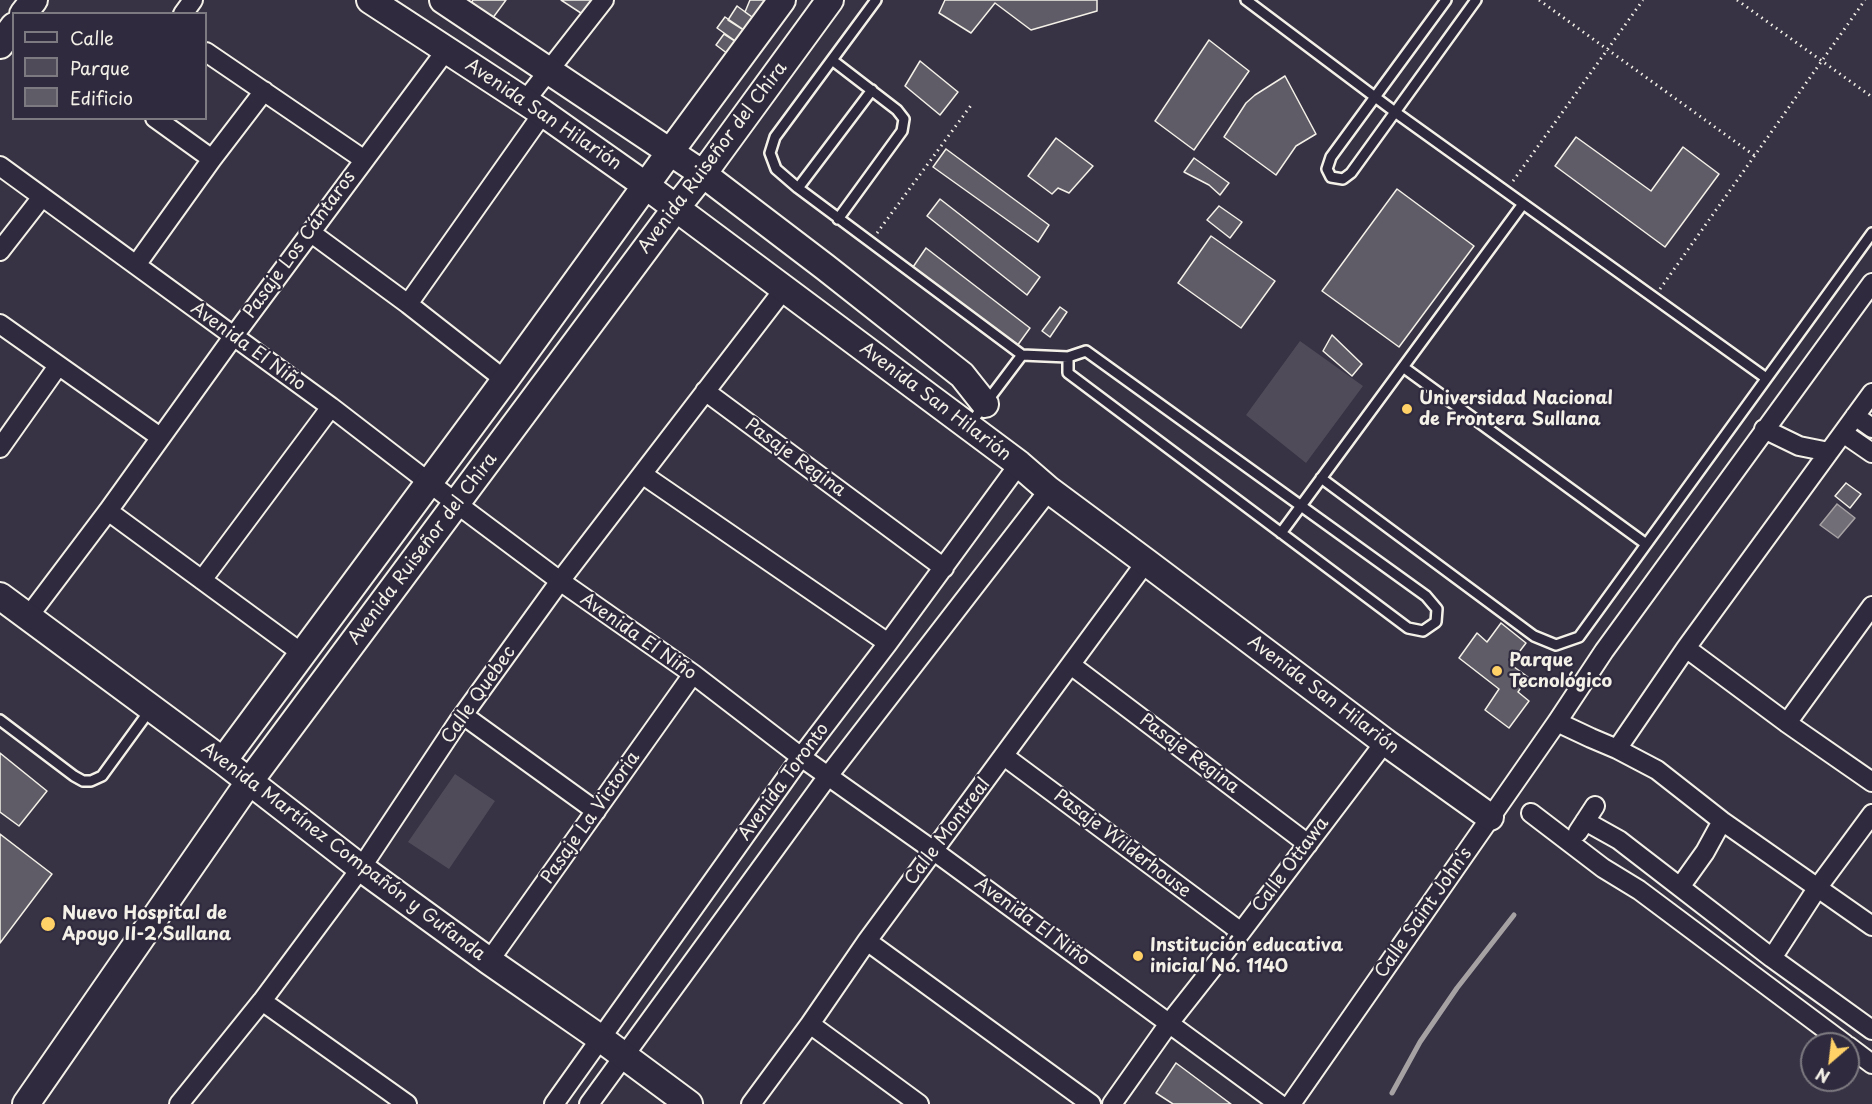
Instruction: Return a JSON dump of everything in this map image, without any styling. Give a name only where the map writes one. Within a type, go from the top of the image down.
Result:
[{"type":"street","name":"Avenida San Hilarión","points":[[370,0],[534,107],[645,185],[969,426],[1049,490],[1385,742],[1490,817]]},
{"type":"street","name":"Avenida San Hilarión","points":[[443,0],[703,174],[962,375],[985,404]]},
{"type":"street","points":[[408,304],[534,107],[549,70],[604,0]]},
{"type":"street","points":[[223,761],[506,380],[645,185],[782,0]]},
{"type":"street","name":"Avenida Ruiseñor del Chira","points":[[26,1104],[249,782],[703,174],[830,0]]},
{"type":"street","points":[[0,45],[12,29]]},
{"type":"street","name":"Pasaje Los Cántaros","points":[[28,617],[108,511],[363,159],[447,49]]},
{"type":"street","points":[[207,53],[363,159]]},
{"type":"street","points":[[136,265],[264,91]]},
{"type":"street","points":[[158,120],[212,159]]},
{"type":"street","name":"Avenida El Niño","points":[[0,166],[331,407],[560,582],[693,674],[801,757],[1170,1022],[1279,1104]]},
{"type":"street","points":[[0,251],[42,197]]},
{"type":"street","points":[[310,232],[506,380]]},
{"type":"street","name":"Calle Saint John's","points":[[1291,1104],[1604,651],[1872,283]]},
{"type":"street","name":"Calle Quebec","points":[[188,1101],[361,868],[463,715],[560,582],[784,289]]},
{"type":"street","points":[[0,324],[160,437]]},
{"type":"street","points":[[3,439],[58,366]]},
{"type":"street","name":"Pasaje Regina","points":[[705,392],[944,568]]},
{"type":"street","points":[[1617,749],[1686,648],[1872,393]]},
{"type":"street","points":[[202,580],[331,407]]},
{"type":"street","points":[[1855,416],[1872,428]]},
{"type":"street","points":[[1764,429],[1799,446],[1829,452]]},
{"type":"street","points":[[1843,433],[1872,453]]},
{"type":"street","name":"Avenida Toronto","points":[[554,1104],[801,757],[944,568],[1019,464]]},
{"type":"street","points":[[642,474],[888,643]]},
{"type":"street","name":"Avenida Toronto","points":[[589,1104],[828,776],[1049,490]]},
{"type":"street","points":[[108,511],[303,654]]},
{"type":"street","name":"Calle Montreal","points":[[752,1104],[867,941],[1146,561]]},
{"type":"street","name":"Avenida Martínez Compañón y Gufanda","points":[[0,596],[223,761],[361,868],[689,1104]]},
{"type":"street","points":[[1788,723],[1872,606]]},
{"type":"street","points":[[1686,648],[1872,782]]},
{"type":"street","name":"Pasaje Regina","points":[[1071,665],[1308,844]]},
{"type":"street","name":"Pasaje La Victoria","points":[[489,962],[693,674]]},
{"type":"street","points":[[463,715],[596,811]]},
{"type":"street","points":[[1557,722],[1657,770],[1722,821],[1872,926]]},
{"type":"street","name":"Calle Ottawa","points":[[1112,1104],[1170,1022],[1385,742]]},
{"type":"street","name":"Pasaje Wilderhouse","points":[[1004,756],[1241,932]]},
{"type":"street","points":[[1570,843],[1595,806]]},
{"type":"street","points":[[1531,813],[1830,1032]]},
{"type":"street","points":[[1772,958],[1818,887],[1872,814]]},
{"type":"street","points":[[1585,821],[1619,840],[1772,958],[1872,1030]]},
{"type":"street","points":[[1680,886],[1705,852],[1722,821]]},
{"type":"street","points":[[867,941],[1091,1104]]},
{"type":"street","points":[[262,1001],[407,1104]]},
{"type":"street","points":[[810,1024],[919,1104]]},
{"type":"street","points":[[1860,1055],[1872,1064]]},
{"type":"lane","points":[[876,0],[775,137],[770,153],[776,169],[838,219],[1022,355],[1068,357],[1086,351],[1426,596],[1437,609],[1436,622],[1423,631],[1408,628],[1068,373],[1068,357]]},
{"type":"lane","points":[[1246,0],[1395,112],[1766,378]]},
{"type":"lane","points":[[1446,0],[1331,157],[1327,169],[1331,177],[1343,179],[1351,173],[1476,0]]},
{"type":"lane","points":[[832,60],[897,110],[904,118],[902,131],[838,219]]},
{"type":"lane","points":[[798,188],[872,90]]},
{"type":"lane","points":[[1281,533],[1523,204]]},
{"type":"lane","points":[[1321,478],[1534,636],[1556,645],[1579,637],[1872,233]]},
{"type":"lane","points":[[969,426],[1022,355]]},
{"type":"lane","points":[[1403,367],[1646,544]]},
{"type":"lane","points":[[0,720],[74,776],[83,781],[91,781],[102,776],[152,709]]},
{"type":"path","points":[[1539,0],[1755,156]]},
{"type":"path","points":[[1505,191],[1643,0]]},
{"type":"path","points":[[1737,0],[1872,97]]},
{"type":"path","points":[[1654,297],[1865,0]]},
{"type":"path","points":[[870,243],[972,104]]},
{"type":"green space","points":[[1300,341],[1363,386],[1306,463],[1246,415]]},
{"type":"green space","points":[[455,774],[495,801],[449,869],[408,842]]},
{"type":"shaded area","points":[[1837,504],[1855,518],[1838,538],[1820,525]]},
{"type":"building","points":[[473,0],[506,0],[492,19],[471,3]]},
{"type":"building","points":[[561,0],[598,0],[587,17]]},
{"type":"building","points":[[750,0],[768,0],[759,22],[745,12]]},
{"type":"building","points":[[945,0],[1097,0],[1097,11],[1031,30],[995,3],[971,33],[939,13]]},
{"type":"building","points":[[737,6],[759,22],[750,34],[728,20]]},
{"type":"building","points":[[725,17],[750,34],[741,45],[717,28]]},
{"type":"building","points":[[724,34],[741,45],[732,57],[716,45]]},
{"type":"building","points":[[1209,40],[1249,71],[1194,150],[1155,121]]},
{"type":"building","points":[[920,61],[958,92],[940,115],[905,86]]},
{"type":"building","points":[[1285,76],[1316,134],[1296,146],[1276,175],[1224,137],[1246,103]]},
{"type":"building","points":[[1576,137],[1651,191],[1683,147],[1719,174],[1665,247],[1555,166]]},
{"type":"building","points":[[1056,138],[1093,166],[1069,193],[1058,188],[1052,194],[1028,176]]},
{"type":"building","points":[[946,149],[1049,225],[1038,242],[933,167]]},
{"type":"building","points":[[1194,158],[1229,183],[1220,195],[1209,185],[1184,172]]},
{"type":"building","points":[[1397,189],[1474,246],[1399,347],[1322,291]]},
{"type":"building","points":[[940,199],[1040,277],[1027,295],[927,216]]},
{"type":"building","points":[[1219,206],[1242,222],[1230,238],[1207,220]]},
{"type":"building","points":[[1211,236],[1275,281],[1241,328],[1178,283]]},
{"type":"building","points":[[926,248],[1030,328],[1017,346],[913,267]]},
{"type":"building","points":[[1060,307],[1067,312],[1050,337],[1042,331]]},
{"type":"building","points":[[1332,335],[1362,364],[1352,376],[1323,351]]},
{"type":"building","points":[[1846,483],[1861,494],[1850,508],[1835,496]]},
{"type":"building","name":"Parque Tecnológico","points":[[1501,623],[1526,643],[1510,664],[1528,677],[1518,692],[1529,701],[1509,728],[1485,710],[1499,689],[1459,658],[1477,633],[1487,642]]},
{"type":"building","points":[[0,753],[47,791],[19,826],[0,812]]},
{"type":"building","points":[[0,834],[52,874],[0,943]]},
{"type":"building","points":[[1176,1063],[1231,1104],[1173,1104],[1156,1093]]},
{"type":"waterway","points":[[1392,1093],[1420,1042],[1457,988],[1514,915]]},
{"type":"place","name":"Universidad Nacional de Frontera Sullana","points":[[1407,409]]},
{"type":"place","name":"Parque Tecnológico","points":[[1497,671]]},
{"type":"place","name":"Nuevo Hospital de Apoyo II-2 Sullana","points":[[48,924]]},
{"type":"place","name":"Institución educativa inicial No. 1140","points":[[1138,956]]}]
